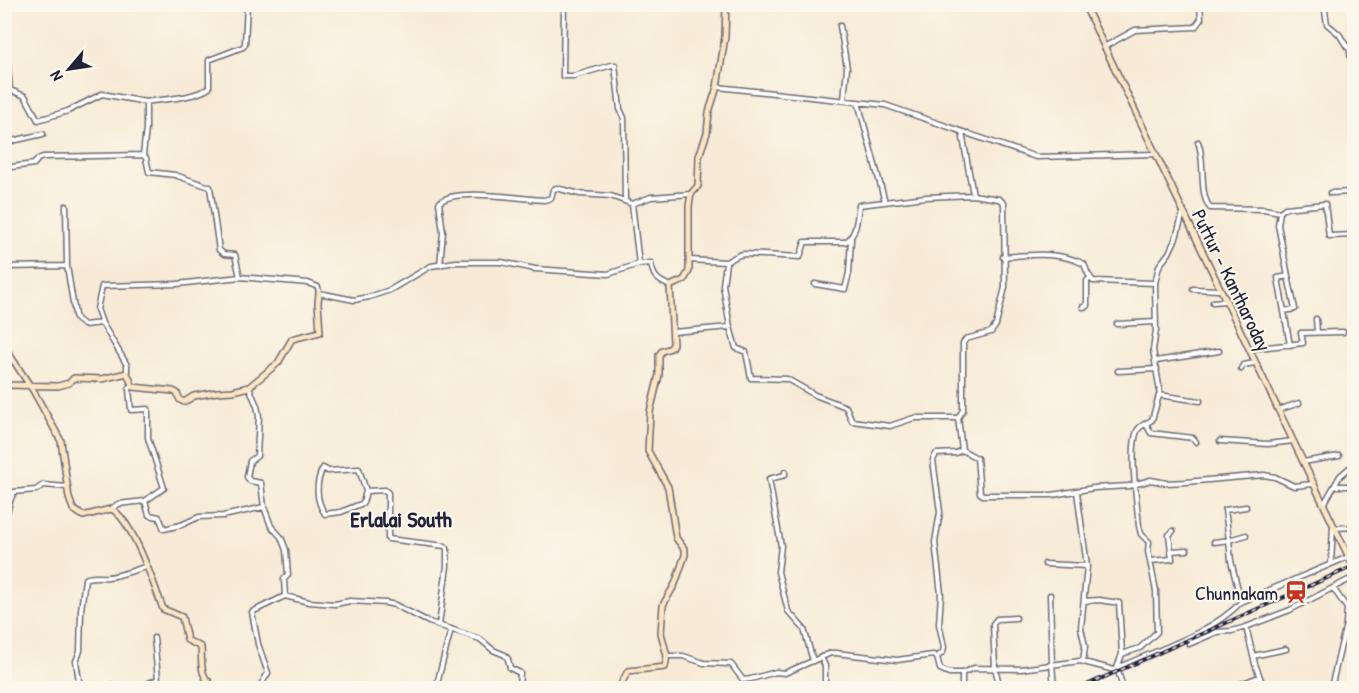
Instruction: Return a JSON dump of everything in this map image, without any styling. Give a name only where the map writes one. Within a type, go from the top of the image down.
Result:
[{"type":"street","points":[[55,4],[69,4]]},
{"type":"street","points":[[4,55],[10,90],[25,96],[38,120],[68,111],[102,94],[146,102],[170,99],[209,88],[209,60],[243,47],[247,4]]},
{"type":"street","points":[[564,4],[563,76],[574,76],[612,64],[615,66],[620,109],[624,118],[625,200]]},
{"type":"street","points":[[670,286],[687,276],[689,206],[691,194],[698,186],[699,156],[707,133],[709,112],[717,87],[725,37],[726,4]]},
{"type":"street","name":"Puttur - Kantharoday","points":[[1084,4],[1354,568]]},
{"type":"street","points":[[1104,47],[1135,30],[1195,27],[1201,19],[1200,4]]},
{"type":"street","points":[[1324,4],[1327,24],[1339,34],[1347,46],[1354,46]]},
{"type":"street","points":[[840,26],[847,68],[844,100]]},
{"type":"street","points":[[1349,46],[1354,80]]},
{"type":"street","points":[[717,87],[885,105],[1036,157],[1155,154]]},
{"type":"street","points":[[146,102],[143,155],[146,158],[149,172],[175,176],[210,187],[219,250],[224,254],[235,255],[240,277]]},
{"type":"street","points":[[858,102],[885,202]]},
{"type":"street","points":[[4,131],[12,141],[43,134]]},
{"type":"street","points":[[962,132],[973,195]]},
{"type":"street","points":[[1198,142],[1201,149],[1204,186],[1210,208],[1264,208],[1280,212],[1289,207],[1325,204],[1329,236],[1354,235]]},
{"type":"street","points":[[4,168],[34,164],[38,159],[43,158],[143,155]]},
{"type":"street","points":[[440,264],[443,232],[439,203],[442,199],[472,194],[544,200],[551,198],[556,188],[580,194],[610,196],[632,204],[651,197],[691,194]]},
{"type":"street","points":[[1330,193],[1354,192]]},
{"type":"street","points":[[815,284],[844,289],[849,273],[851,238],[858,205],[926,197],[973,195],[999,199],[1004,203],[1005,287],[996,325],[991,332],[966,339],[963,343],[963,410],[958,418],[962,450]]},
{"type":"street","points":[[632,204],[639,264]]},
{"type":"street","points":[[66,206],[67,266],[77,320],[84,325],[102,323]]},
{"type":"street","points":[[1122,654],[1140,648],[1157,632],[1156,591],[1149,542],[1141,534],[1138,526],[1133,463],[1137,431],[1152,420],[1159,395],[1153,350],[1155,283],[1159,266],[1170,253],[1176,238],[1183,212]]},
{"type":"street","points":[[1280,212],[1278,225],[1295,309],[1284,311]]},
{"type":"street","points":[[689,260],[726,262],[744,254],[800,257],[805,242],[845,242],[851,238]]},
{"type":"street","points":[[1003,256],[1041,254],[1065,257],[1084,264],[1093,280],[1155,283]]},
{"type":"street","points":[[319,293],[354,300],[390,290],[431,266],[501,262],[535,269],[608,274],[639,264],[651,263],[656,279],[670,286]]},
{"type":"street","points":[[726,262],[723,285],[730,327],[736,348],[746,352],[751,378],[788,379],[815,395],[846,407],[852,421],[890,426],[914,418],[958,418]]},
{"type":"street","points":[[4,267],[67,266]]},
{"type":"street","points":[[1288,276],[1278,278],[1290,345]]},
{"type":"street","points":[[4,346],[61,441],[69,498],[73,509],[84,516],[118,504],[145,501],[164,488],[148,438],[148,409],[131,410],[129,389],[131,385],[127,365],[102,323],[97,309],[102,286],[177,284],[240,277],[308,283],[318,287],[320,332],[292,339],[278,363],[249,387],[194,396],[184,402],[173,391],[145,389],[131,385]]},
{"type":"street","points":[[1083,307],[1087,306],[1087,281],[1090,278]]},
{"type":"street","points":[[620,688],[628,671],[665,667],[667,656],[661,633],[663,605],[675,584],[685,555],[685,550],[676,538],[668,487],[648,451],[650,412],[659,375],[659,355],[662,351],[671,348],[670,286]]},
{"type":"street","points":[[1193,289],[1220,290]]},
{"type":"street","points":[[1213,302],[1226,301]]},
{"type":"street","points":[[1316,319],[1317,332]]},
{"type":"street","points":[[1117,324],[1155,322]]},
{"type":"street","points":[[672,332],[730,327]]},
{"type":"street","points":[[1249,349],[1302,343],[1301,333],[1343,332]]},
{"type":"street","points":[[1156,361],[1219,351]]},
{"type":"street","points":[[1241,369],[1243,365],[1255,363]]},
{"type":"street","points":[[1118,371],[1157,369]]},
{"type":"street","points":[[4,385],[58,387],[69,383],[74,378],[102,379],[128,374]]},
{"type":"street","points":[[249,387],[259,417],[258,456],[250,461],[247,477],[250,481],[261,483],[264,507],[286,550],[288,575],[284,579],[285,597]]},
{"type":"street","points":[[1159,395],[1200,401]]},
{"type":"street","points":[[1278,410],[1299,403]]},
{"type":"street","points":[[1146,424],[1151,433],[1193,438],[1196,442]]},
{"type":"street","points":[[1220,441],[1268,444],[1293,441]]},
{"type":"street","points":[[962,450],[977,458],[980,493],[983,495],[1052,495],[1135,485],[1151,480],[1186,483],[1264,475],[1275,477],[1294,486],[1314,484]]},
{"type":"street","points":[[937,657],[943,652],[944,647],[939,624],[941,594],[935,542],[939,512],[933,460],[936,454],[956,453],[962,450]]},
{"type":"street","points":[[1303,462],[1339,456]]},
{"type":"street","points":[[1324,505],[1340,476],[1354,464]]},
{"type":"street","points":[[323,468],[328,471],[359,469],[366,491],[363,503],[341,512],[325,514],[318,495],[317,478],[323,468]]},
{"type":"street","points":[[785,472],[781,478],[769,479],[781,546],[778,572],[788,611],[804,629],[813,661]]},
{"type":"street","points":[[4,518],[8,512],[8,502],[14,492],[36,490],[42,485],[67,487]]},
{"type":"street","points":[[1334,486],[1354,486]]},
{"type":"street","points":[[366,491],[385,490],[388,494],[388,539],[445,546],[448,550],[439,625]]},
{"type":"street","points":[[1077,492],[1087,566],[1081,628],[1085,646],[1083,662]]},
{"type":"street","points":[[145,501],[149,515],[159,517],[164,529],[170,529],[199,517],[223,516],[264,507]]},
{"type":"street","points":[[1241,602],[1231,561],[1225,510],[1246,507]]},
{"type":"street","points":[[111,508],[123,518],[133,536],[163,609],[182,617],[187,640],[201,647],[202,670],[205,678],[211,682],[212,688]]},
{"type":"street","points":[[1331,564],[1334,526],[1354,527]]},
{"type":"street","points":[[1150,561],[1172,559],[1169,535],[1173,531]]},
{"type":"street","points":[[1214,542],[1246,536]]},
{"type":"street","points":[[1171,551],[1187,550]]},
{"type":"street","points":[[937,657],[940,669],[945,672],[962,673],[974,668],[1021,669],[1083,662],[1118,669],[1206,628],[1231,613],[1241,602],[1348,557]]},
{"type":"street","points":[[1045,564],[1087,566]]},
{"type":"street","points":[[80,688],[76,661],[80,651],[81,610],[85,579],[113,577],[119,573],[146,567]]},
{"type":"street","points":[[1190,644],[1217,632],[1246,627],[1290,610],[1354,577]]},
{"type":"street","points":[[1331,688],[1346,624],[1347,608],[1333,588]]},
{"type":"street","points":[[1050,594],[1054,688]]},
{"type":"street","points":[[263,688],[262,683],[268,673],[258,644],[252,612],[285,597],[335,604],[350,601],[395,605],[439,625],[480,639],[493,650],[505,655],[509,667],[520,673],[519,688]]},
{"type":"street","points":[[1084,601],[1099,600],[1119,603],[1122,654],[1118,669],[1123,688]]},
{"type":"street","points":[[1000,688],[996,668],[995,621],[1016,618]]},
{"type":"street","points":[[1346,624],[1354,618]]},
{"type":"street","points":[[1246,627],[1264,688]]},
{"type":"street","points":[[436,688],[452,629]]},
{"type":"street","points":[[148,688],[149,684],[158,679],[154,638]]},
{"type":"street","points":[[1253,656],[1286,649]]},
{"type":"street","points":[[667,656],[683,656],[704,663],[731,664],[742,680],[776,672],[785,673],[836,653],[897,660],[933,655],[937,657]]},
{"type":"street","points":[[821,657],[825,666],[825,688]]},
{"type":"street","points":[[962,673],[962,688]]},
{"type":"street","points":[[1205,688],[1244,686],[1259,677]]},
{"type":"street","points":[[112,685],[129,688]]},
{"type":"railway","points":[[1080,688],[1354,566]]},
{"type":"place","name":"Chunnakam","points":[[1296,592]]},
{"type":"district","name":"Erlalai South","points":[[401,519]]}]
